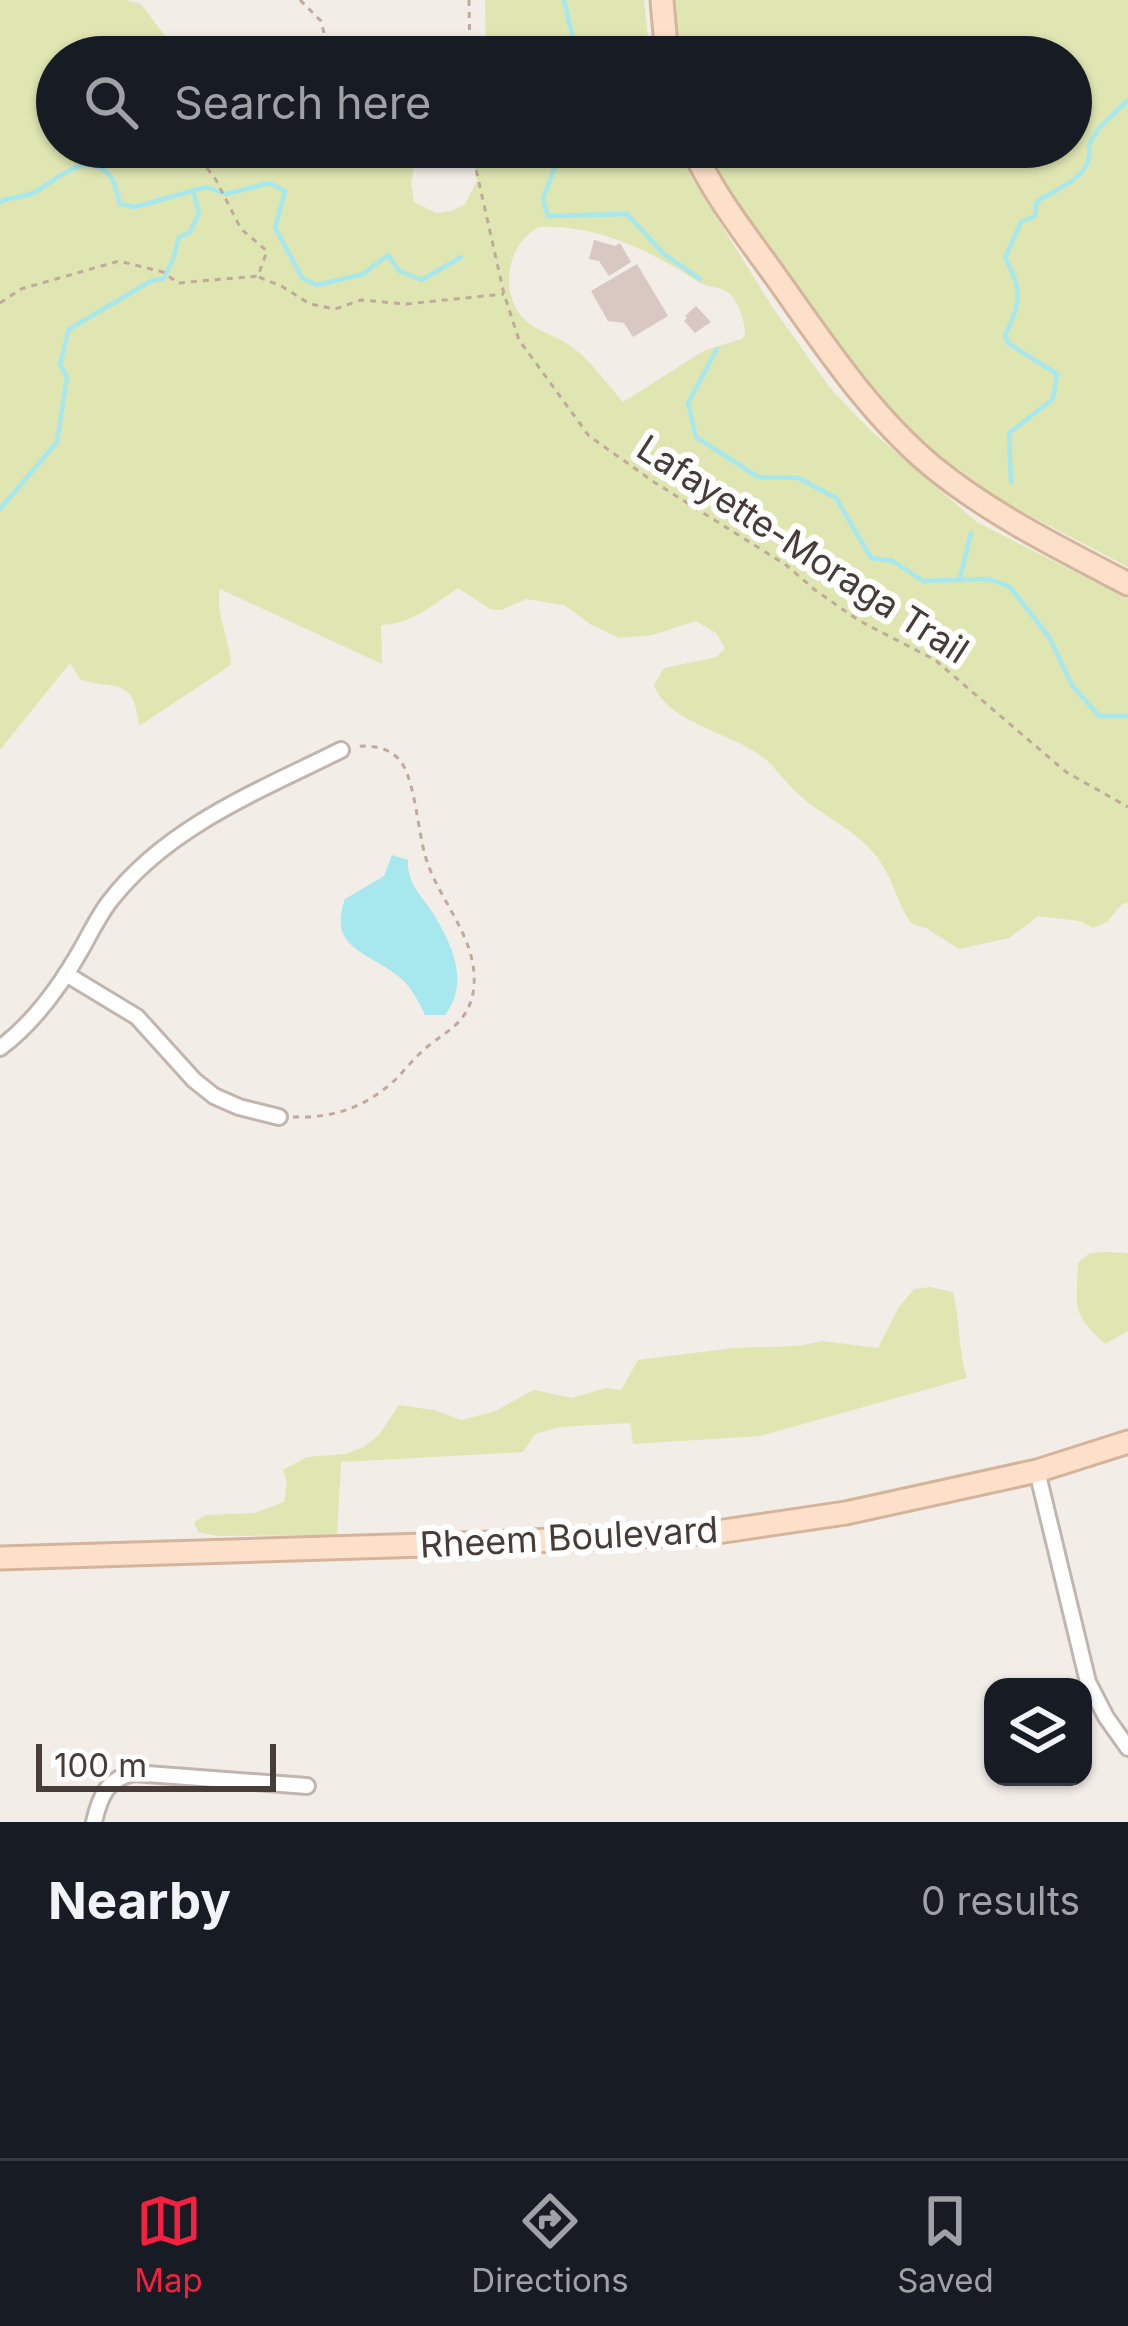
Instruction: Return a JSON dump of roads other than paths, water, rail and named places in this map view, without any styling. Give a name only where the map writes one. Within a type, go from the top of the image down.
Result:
[{"type":"street","points":[[662,0],[666,36]]},
{"type":"street","points":[[702,168],[802,314],[865,398],[904,440],[982,503],[1128,584]]},
{"type":"street","points":[[0,1048],[27,1025],[66,974],[112,899],[170,842],[240,800],[341,750]]},
{"type":"street","points":[[66,974],[137,1017],[214,1096],[238,1108],[279,1117]]},
{"type":"street","name":"Rheem Boulevard","points":[[0,1558],[718,1532],[846,1513],[1037,1471],[1128,1442]]},
{"type":"street","points":[[1037,1471],[1088,1682],[1128,1748]]},
{"type":"street","points":[[94,1822],[107,1786],[134,1773],[308,1786]]},
{"type":"water","points":[[392,855],[408,860],[412,881],[451,949],[457,989],[445,1015],[425,1015],[403,980],[354,947],[342,929],[345,899],[384,876]]},
{"type":"waterway","points":[[564,0],[572,36]]},
{"type":"waterway","points":[[1092,139],[1128,100]]},
{"type":"waterway","points":[[0,202],[31,194],[75,168]]},
{"type":"waterway","points":[[100,168],[112,180],[120,204],[135,207],[206,187],[226,194],[269,183],[285,191],[275,228],[303,279],[317,285],[363,274],[388,255],[399,271],[422,280],[461,257]]},
{"type":"waterway","points":[[554,168],[543,199],[548,216],[627,214],[664,254],[700,279]]},
{"type":"waterway","points":[[1011,482],[1009,433],[1053,399],[1057,374],[1008,343],[1005,335],[1018,296],[1005,258],[1021,222],[1035,216],[1037,201],[1084,168]]},
{"type":"waterway","points":[[0,509],[57,442],[67,377],[60,364],[69,329],[151,281],[163,279],[179,237],[190,232],[199,213],[193,191]]},
{"type":"waterway","points":[[717,349],[688,403],[696,437],[758,477],[798,478],[836,498],[871,558],[893,561],[923,581],[989,579],[1010,587],[1049,637],[1072,685],[1099,716],[1128,716]]},
{"type":"waterway","points":[[960,578],[971,533]]}]
